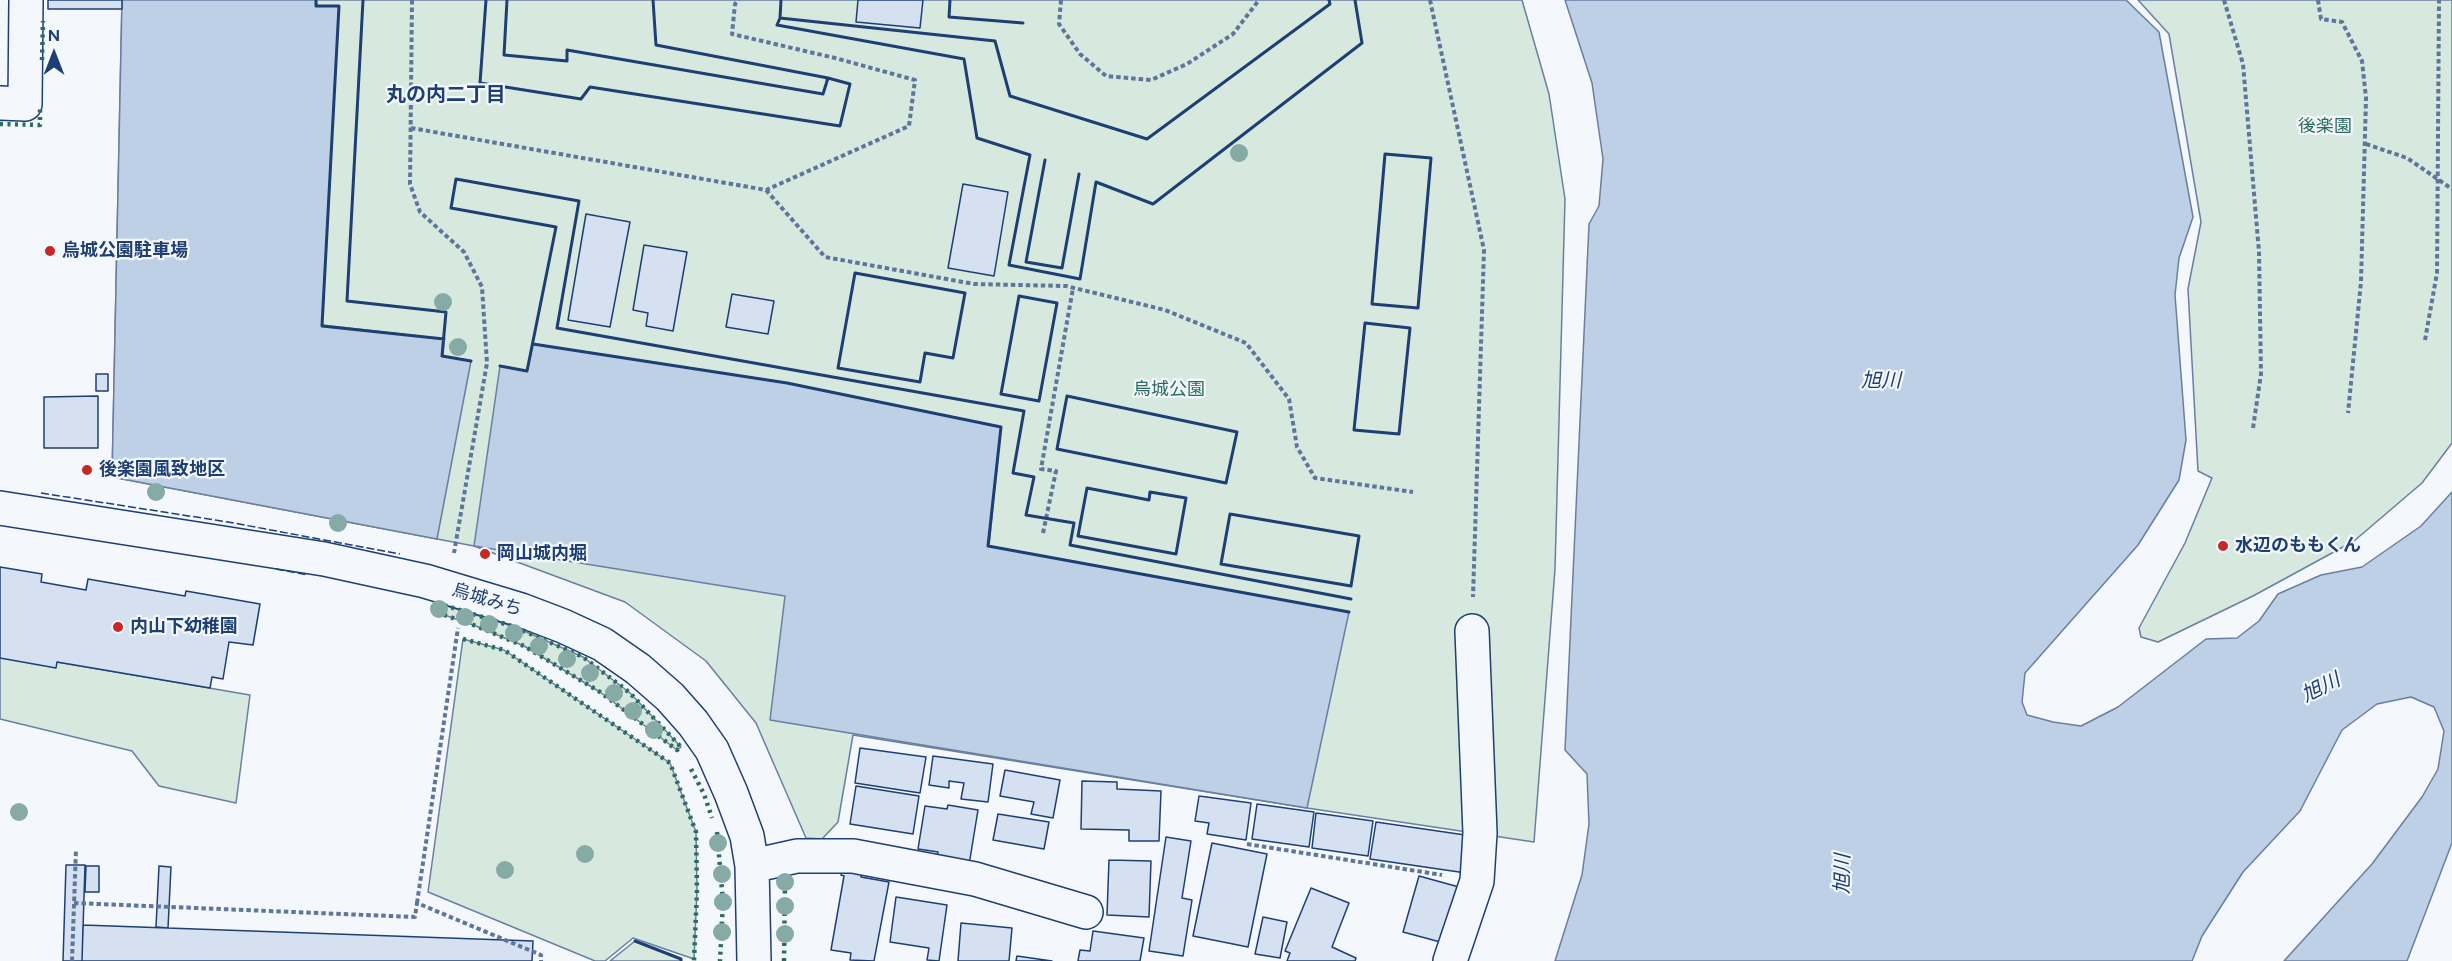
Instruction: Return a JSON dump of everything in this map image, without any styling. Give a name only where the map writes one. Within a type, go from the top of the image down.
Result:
[{"type":"street","points":[[0,103],[26,104],[26,0]]},
{"type":"street","name":"烏城みち","points":[[0,508],[354,565],[425,581],[521,610],[602,644],[638,669],[670,697],[693,723],[712,750],[747,836],[752,866],[754,961]]},
{"type":"street","points":[[1450,961],[1477,881],[1480,833],[1472,630]]},
{"type":"street","points":[[752,866],[797,856],[853,856],[975,879],[1086,912]]},
{"type":"path","points":[[412,0],[410,184],[420,212],[464,252],[482,286],[487,363],[456,543]]},
{"type":"path","points":[[411,128],[766,190],[909,126],[915,80],[835,58],[732,34],[735,4],[739,0]]},
{"type":"path","points":[[1061,0],[1059,24],[1080,54],[1106,76],[1151,80],[1187,64],[1233,34],[1259,0]]},
{"type":"path","points":[[1430,0],[1484,250],[1472,630]]},
{"type":"path","points":[[2224,0],[2243,64],[2259,252],[2261,374],[2253,428]]},
{"type":"path","points":[[2318,0],[2321,19],[2342,22],[2362,61],[2367,98],[2361,282],[2348,413]]},
{"type":"path","points":[[2425,339],[2436,273],[2439,0]]},
{"type":"path","points":[[2366,144],[2407,158],[2452,189]]},
{"type":"path","points":[[766,190],[825,257],[974,284],[1073,288],[1165,310],[1246,343],[1289,399],[1297,447],[1315,478],[1413,492]]},
{"type":"path","points":[[1043,533],[1056,471],[1041,468],[1073,288]]},
{"type":"path","points":[[74,903],[415,917],[458,625]]},
{"type":"path","points":[[1247,844],[1477,881]]},
{"type":"path","points":[[72,961],[76,849]]},
{"type":"path","points":[[417,903],[541,955],[541,961]]},
{"type":"green space","name":"烏城公園","points":[[122,0],[1522,0],[1549,94],[1565,199],[1555,569],[1534,842],[853,735],[838,822],[822,839],[806,838],[756,723],[706,661],[625,602],[474,546],[112,477]]},
{"type":"green space","name":"後楽園","points":[[2138,0],[2452,0],[2452,443],[2422,483],[2354,541],[2253,596],[2158,642],[2141,637],[2139,628],[2185,543],[2212,478],[2198,471],[2188,289],[2201,222],[2169,34]]},
{"type":"green space","points":[[437,603],[515,627],[583,657],[630,693],[681,747],[677,750],[600,692],[524,646],[433,611]]},
{"type":"green space","points":[[463,639],[504,650],[670,763],[696,832],[697,890],[694,959],[633,938],[605,961],[595,961],[428,892]]},
{"type":"green space","points":[[0,658],[57,662],[250,695],[236,803],[159,786],[132,751],[0,719]]},
{"type":"green space","points":[[635,941],[681,959],[681,961],[610,961]]},
{"type":"water","points":[[122,0],[316,0],[317,6],[339,6],[322,325],[444,339],[443,356],[471,361],[437,539],[112,477]]},
{"type":"water","name":"旭川","points":[[1565,0],[2126,0],[2159,32],[2193,217],[2179,258],[2175,295],[2186,440],[2179,480],[2138,545],[2025,673],[2022,702],[2027,715],[2081,726],[2118,707],[2206,639],[2237,638],[2259,621],[2278,594],[2321,575],[2362,567],[2421,526],[2452,492],[2452,843],[2407,961],[2284,961],[2372,864],[2422,797],[2438,769],[2444,731],[2434,707],[2411,697],[2377,704],[2342,730],[2300,811],[2243,872],[2202,936],[2192,961],[1555,961],[1582,875],[1589,824],[1587,774],[1565,750],[1589,224],[1599,206],[1603,159],[1592,83]]},
{"type":"water","points":[[533,344],[787,383],[1001,427],[989,546],[1349,612],[1307,808],[770,720],[785,596],[474,546],[500,366],[527,371]]},
{"type":"building","points":[[48,0],[122,0],[122,9],[48,9]]},
{"type":"building","points":[[858,0],[923,0],[920,28],[856,22]]},
{"type":"building","points":[[963,184],[1008,192],[994,276],[948,268]]},
{"type":"building","points":[[586,214],[630,222],[610,327],[568,320]]},
{"type":"building","points":[[644,245],[687,252],[673,331],[646,326],[648,313],[633,310]]},
{"type":"building","points":[[732,294],[774,301],[768,334],[726,327]]},
{"type":"building","points":[[96,374],[108,374],[108,391],[96,391]]},
{"type":"building","points":[[98,396],[98,448],[44,448],[44,397]]},
{"type":"building","points":[[0,567],[42,574],[41,582],[86,590],[88,579],[185,596],[186,591],[260,604],[253,645],[229,642],[223,679],[212,677],[210,688],[57,662],[56,668],[0,658]]},
{"type":"building","points":[[860,748],[926,757],[920,793],[855,783]]},
{"type":"building","points":[[933,756],[993,764],[988,802],[961,799],[964,783],[949,781],[949,788],[929,785]]},
{"type":"building","points":[[1005,770],[1060,780],[1053,818],[1031,814],[1034,802],[1000,796]]},
{"type":"building","points":[[1082,781],[1117,782],[1117,789],[1161,791],[1159,841],[1129,841],[1129,830],[1081,829]]},
{"type":"building","points":[[856,786],[919,796],[913,834],[850,824]]},
{"type":"building","points":[[1199,796],[1251,803],[1246,840],[1207,834],[1209,823],[1195,821]]},
{"type":"building","points":[[1257,804],[1314,812],[1309,847],[1252,839]]},
{"type":"building","points":[[948,805],[978,810],[969,865],[937,860],[938,852],[918,849],[925,806],[947,809]]},
{"type":"building","points":[[1316,813],[1373,821],[1368,856],[1312,848]]},
{"type":"building","points":[[998,814],[1049,822],[1044,849],[993,840]]},
{"type":"building","points":[[1376,822],[1472,836],[1466,873],[1370,859]]},
{"type":"building","points":[[1166,837],[1191,841],[1182,898],[1192,900],[1183,956],[1149,951]]},
{"type":"building","points":[[1212,843],[1267,854],[1248,947],[1193,936]]},
{"type":"building","points":[[1109,860],[1151,861],[1149,917],[1107,915]]},
{"type":"building","points":[[66,865],[85,865],[82,961],[63,961]]},
{"type":"building","points":[[86,866],[99,866],[99,892],[85,892]]},
{"type":"building","points":[[159,866],[171,867],[168,928],[156,927]]},
{"type":"building","points":[[842,869],[862,872],[861,877],[889,882],[874,961],[850,960],[851,953],[831,950],[844,876],[841,875]]},
{"type":"building","points":[[1419,876],[1459,887],[1444,943],[1403,932]]},
{"type":"building","points":[[1311,888],[1349,903],[1332,947],[1356,958],[1355,961],[1287,961],[1290,953],[1285,951]]},
{"type":"building","points":[[896,897],[947,905],[939,961],[927,960],[929,948],[890,942]]},
{"type":"building","points":[[1263,917],[1287,922],[1280,958],[1255,954]]},
{"type":"building","points":[[961,923],[1012,928],[1009,961],[958,961]]},
{"type":"building","points":[[83,925],[533,941],[532,961],[82,961]]},
{"type":"building","points":[[1093,931],[1144,938],[1140,961],[1078,961],[1080,950],[1090,951]]},
{"type":"building","points":[[1017,956],[1052,961],[1016,961]]},
{"type":"hedge","points":[[42,60],[43,21]]},
{"type":"hedge","points":[[0,124],[40,125],[40,108]]},
{"type":"hedge","points":[[437,603],[515,627],[583,657],[630,693],[681,747],[677,750],[600,692],[524,646],[433,611],[437,603]]},
{"type":"hedge","points":[[463,639],[504,650],[670,763],[696,832],[697,890],[694,961]]},
{"type":"hedge","points":[[691,769],[704,794],[712,818]]},
{"type":"hedge","points":[[717,832],[723,902],[720,961]]},
{"type":"hedge","points":[[784,961],[785,882]]},
{"type":"fence","points":[[41,493],[228,522],[400,554]]},
{"type":"fence","points":[[276,569],[308,575]]},
{"type":"wall","points":[[316,0],[316,6],[339,6],[322,326],[444,339]]},
{"type":"wall","points":[[363,0],[347,301],[446,312],[442,356],[471,361]]},
{"type":"wall","points":[[486,0],[480,83],[581,99],[590,87],[840,126],[850,84],[828,78],[823,94],[567,50],[567,61],[504,55],[507,0]]},
{"type":"wall","points":[[653,0],[656,45],[828,78],[827,80]]},
{"type":"wall","points":[[780,18],[781,0]]},
{"type":"wall","points":[[950,0],[949,17],[1023,23]]},
{"type":"wall","points":[[1329,0],[1330,4],[1147,139],[1010,96],[995,41],[780,18],[777,25],[964,59],[977,138],[1030,155],[1009,265],[1080,279],[1096,182],[1153,204],[1362,43],[1355,0]]},
{"type":"wall","points":[[1385,154],[1431,158],[1418,308],[1372,304],[1385,154]]},
{"type":"wall","points":[[1045,160],[1026,262],[1062,268],[1079,174]]},
{"type":"wall","points":[[500,366],[527,371],[556,227],[451,208],[456,179],[579,201],[557,328],[1024,411],[1013,473],[1034,477],[1026,515],[1074,523],[1070,545],[1351,599]]},
{"type":"wall","points":[[855,273],[965,293],[953,358],[925,353],[920,382],[838,368],[855,273]]},
{"type":"wall","points":[[1019,296],[1057,303],[1039,401],[1001,394],[1019,296]]},
{"type":"wall","points":[[1365,323],[1410,328],[1399,434],[1354,430],[1365,323]]},
{"type":"wall","points":[[533,344],[787,383],[1001,427],[988,546],[1349,612]]},
{"type":"wall","points":[[1067,396],[1237,432],[1226,483],[1057,449],[1067,396]]},
{"type":"wall","points":[[1087,488],[1149,500],[1150,492],[1186,498],[1176,554],[1078,536],[1087,488]]},
{"type":"wall","points":[[1230,514],[1359,536],[1351,586],[1221,564],[1230,514]]},
{"type":"wall","points":[[635,941],[681,959],[681,961]]},
{"type":"place","name":"烏城公園駐車場","points":[[50,251]]},
{"type":"place","name":"後楽園風致地区","points":[[87,470]]},
{"type":"place","name":"水辺のももくん","points":[[2223,546]]},
{"type":"place","name":"岡山城内堀","points":[[485,554]]},
{"type":"place","name":"内山下幼稚園","points":[[118,627]]},
{"type":"district","name":"丸の内二丁目","points":[[446,95]]}]
